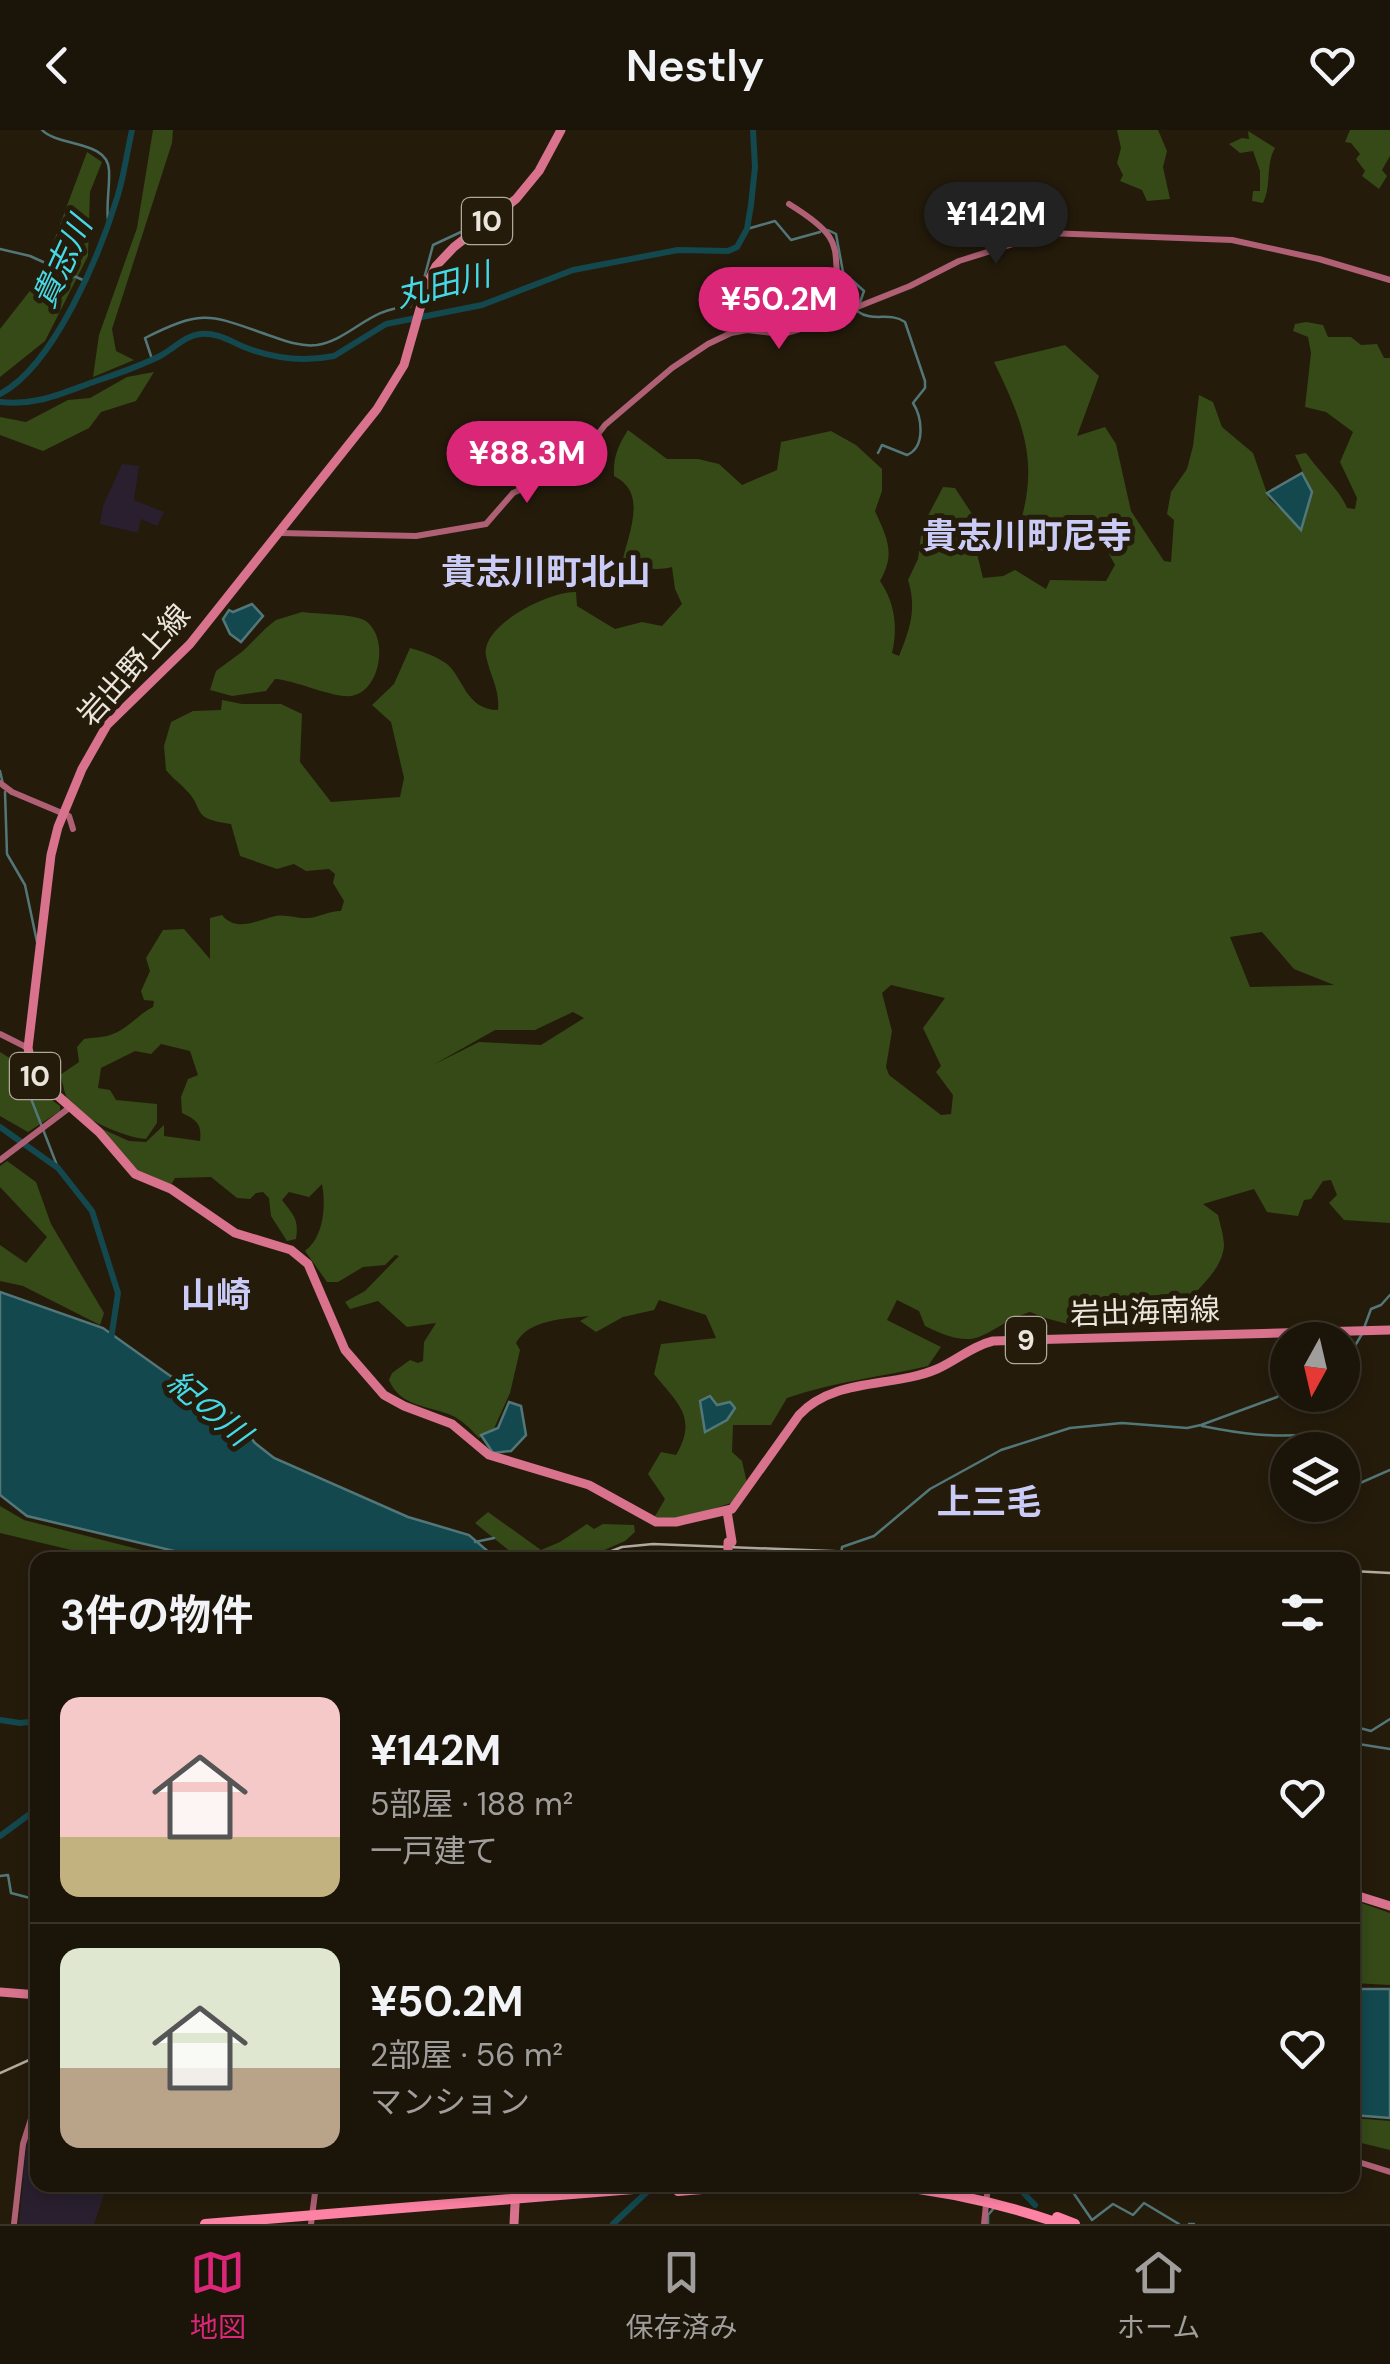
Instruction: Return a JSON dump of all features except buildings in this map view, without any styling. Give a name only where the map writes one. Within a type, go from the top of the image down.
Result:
[{"type":"highway","points":[[278,2224],[639,2192]]},
{"type":"highway","points":[[987,2194],[1061,2224]]},
{"type":"highway","points":[[987,2194],[1075,2224]]},
{"type":"highway","points":[[206,2224],[311,2221]]},
{"type":"main road","name":"岩出野上線","points":[[28,1048],[51,855],[85,762],[107,725],[180,655],[388,395],[404,366],[436,266],[516,198],[539,171],[561,130]]},
{"type":"main road","name":"10","points":[[28,1048],[34,1074],[66,1110],[98,1132],[135,1174],[171,1189],[235,1233],[278,1245],[300,1256],[319,1284],[345,1350],[373,1385],[393,1401],[452,1424],[489,1456],[589,1485],[656,1522],[728,1512]]},
{"type":"main road","name":"岩出海南線","points":[[728,1512],[738,1504],[799,1415],[812,1403],[845,1389],[938,1368],[984,1343],[1390,1330]]},
{"type":"main road","points":[[728,1512],[730,1551]]},
{"type":"main road","points":[[1360,1897],[1390,1906]]},
{"type":"main road","points":[[0,1992],[30,1994]]},
{"type":"main road","points":[[512,2224],[513,2192]]},
{"type":"street","points":[[789,204],[832,237],[838,256],[836,284],[844,312]]},
{"type":"street","points":[[278,534],[416,536],[482,526],[513,493],[574,466],[605,424],[672,368],[708,344],[747,330],[783,334],[910,286],[958,260],[1031,237],[1060,232],[1232,240],[1320,259],[1390,280]]},
{"type":"street","points":[[0,783],[69,816],[74,829]]},
{"type":"street","points":[[0,1034],[28,1048]]},
{"type":"street","points":[[0,1160],[66,1110]]},
{"type":"street","points":[[14,2224],[23,2144],[30,2122]]},
{"type":"street","points":[[1360,2163],[1390,2172]]},
{"type":"street","points":[[311,2221],[315,2192]]},
{"type":"street","points":[[984,2224],[987,2194]]},
{"type":"shaded area","points":[[122,464],[139,466],[134,500],[164,512],[157,526],[141,519],[138,533],[100,524],[103,506]]},
{"type":"shaded area","points":[[30,2128],[30,2192],[115,2192],[104,2194],[94,2224],[19,2224]]},
{"type":"green space","points":[[153,130],[173,130],[172,143],[112,329],[116,351],[134,360],[93,377],[99,335],[137,228]]},
{"type":"green space","points":[[1117,130],[1158,130],[1167,151],[1163,167],[1170,199],[1147,201],[1142,190],[1120,181],[1123,175],[1117,163],[1121,148]]},
{"type":"green space","points":[[1350,130],[1390,130],[1390,156],[1382,170],[1387,176],[1379,189],[1362,176],[1365,171],[1356,159],[1360,154],[1345,142]]},
{"type":"green space","points":[[1248,131],[1275,148],[1263,203],[1252,201],[1253,191],[1260,191],[1260,171],[1253,151],[1240,153],[1229,144],[1249,139]]},
{"type":"green space","points":[[87,152],[102,162],[90,192],[88,256],[45,341],[0,377],[0,329],[40,278]]},
{"type":"green space","points":[[1295,324],[1323,325],[1328,337],[1351,337],[1361,345],[1377,344],[1384,358],[1390,358],[1390,1223],[1344,1220],[1329,1203],[1337,1195],[1331,1180],[1323,1181],[1311,1199],[1304,1200],[1298,1216],[1267,1212],[1254,1189],[1203,1204],[1218,1215],[1224,1246],[1221,1259],[1197,1291],[1179,1306],[1139,1324],[1095,1328],[1030,1312],[980,1336],[959,1338],[925,1326],[919,1311],[897,1300],[887,1320],[941,1347],[928,1366],[804,1392],[787,1398],[771,1425],[733,1425],[732,1452],[742,1461],[747,1483],[734,1502],[682,1519],[654,1518],[665,1499],[648,1474],[661,1452],[676,1455],[685,1431],[682,1412],[654,1374],[661,1344],[716,1338],[706,1315],[659,1300],[654,1310],[623,1317],[596,1332],[580,1321],[589,1316],[529,1329],[516,1343],[520,1350],[510,1393],[492,1433],[479,1438],[453,1416],[408,1401],[389,1380],[410,1360],[423,1361],[424,1342],[436,1323],[407,1327],[378,1301],[350,1309],[345,1302],[365,1291],[399,1256],[395,1255],[385,1265],[363,1267],[338,1282],[327,1282],[305,1251],[316,1238],[322,1220],[322,1184],[309,1197],[289,1192],[282,1200],[297,1227],[296,1239],[287,1241],[271,1216],[269,1198],[263,1192],[250,1199],[237,1198],[211,1177],[175,1178],[171,1185],[140,1175],[100,1128],[129,1141],[146,1142],[164,1125],[164,1136],[200,1141],[197,1123],[182,1113],[181,1097],[188,1079],[198,1075],[190,1051],[161,1044],[151,1054],[135,1051],[101,1068],[98,1088],[110,1090],[116,1100],[157,1104],[157,1123],[146,1139],[102,1125],[80,1112],[67,1098],[60,1075],[79,1062],[77,1047],[84,1039],[116,1033],[153,1007],[154,1001],[144,1000],[141,991],[150,971],[146,958],[163,930],[184,929],[210,959],[210,918],[222,915],[234,923],[247,924],[280,916],[309,918],[341,911],[344,901],[333,883],[335,874],[329,869],[306,871],[294,864],[277,869],[240,856],[231,824],[203,816],[192,796],[166,770],[164,746],[171,722],[193,711],[221,710],[222,700],[281,704],[302,714],[300,762],[331,802],[400,797],[404,778],[391,722],[372,705],[394,684],[410,648],[447,664],[472,699],[487,709],[498,710],[487,644],[519,612],[550,597],[576,592],[577,606],[615,629],[642,622],[662,626],[682,604],[672,567],[621,569],[634,505],[625,484],[614,476],[614,469],[628,430],[667,459],[719,464],[742,485],[777,470],[781,442],[831,431],[856,445],[882,469],[882,491],[875,511],[889,554],[880,581],[894,616],[892,653],[899,656],[911,619],[908,580],[918,559],[922,527],[943,487],[955,488],[980,526],[976,550],[983,578],[1015,570],[1046,589],[1050,580],[1106,581],[1115,565],[1103,543],[1088,534],[1053,554],[1014,542],[1027,492],[1026,450],[1015,408],[994,362],[1065,345],[1099,376],[1077,436],[1105,427],[1116,444],[1131,511],[1164,561],[1171,562],[1174,520],[1167,514],[1171,492],[1187,469],[1199,395],[1213,402],[1222,427],[1253,453],[1269,499],[1294,521],[1312,492],[1295,455],[1306,453],[1347,508],[1355,509],[1357,498],[1340,462],[1353,432],[1326,412],[1305,407],[1311,353],[1308,337],[1293,331]],"holes":[[[1262,932],[1294,969],[1334,985],[1250,987],[1230,937]],[[891,985],[945,998],[923,1028],[941,1066],[936,1072],[953,1095],[951,1114],[941,1115],[889,1075],[886,1067],[892,1031],[882,993]],[[573,1012],[584,1018],[541,1045],[479,1042],[433,1065],[495,1030],[535,1030]]]},
{"type":"green space","points":[[154,372],[136,401],[101,412],[89,428],[43,451],[0,435],[0,417],[26,422],[68,400],[90,398],[127,377]]},
{"type":"green space","points":[[302,612],[359,618],[372,627],[379,662],[369,685],[361,692],[343,696],[275,679],[266,691],[232,696],[210,690],[216,671],[266,628],[276,620]]},
{"type":"green space","points":[[0,1052],[24,1067],[34,1087],[60,1106],[60,1111],[28,1132],[0,1116]]},
{"type":"green space","points":[[7,1161],[36,1182],[51,1224],[104,1313],[100,1325],[23,1286],[0,1281],[0,1245],[26,1263],[47,1237],[0,1187],[0,1166]]},
{"type":"green space","points":[[0,1506],[24,1520],[150,1552],[80,1552],[0,1533]]},
{"type":"green space","points":[[488,1512],[541,1550],[587,1524],[594,1529],[603,1524],[634,1525],[635,1532],[600,1552],[511,1552],[475,1523]]},
{"type":"green space","points":[[1360,1902],[1390,1913],[1390,1985],[1360,1983]]},
{"type":"green space","points":[[1360,2119],[1390,2121],[1390,2150],[1360,2143]]},
{"type":"water","points":[[1302,473],[1312,492],[1301,530],[1267,493]]},
{"type":"water","points":[[252,604],[263,616],[241,642],[230,634],[223,619],[229,610]]},
{"type":"water","name":"紀の川","points":[[0,1292],[103,1328],[233,1414],[255,1443],[274,1458],[408,1517],[469,1535],[489,1552],[178,1552],[27,1516],[0,1495]]},
{"type":"water","points":[[710,1396],[717,1405],[730,1402],[735,1408],[727,1420],[705,1432],[700,1401]]},
{"type":"water","points":[[509,1402],[521,1406],[526,1435],[511,1451],[493,1453],[481,1435],[498,1428]]},
{"type":"water","points":[[1360,1989],[1390,1989],[1390,2118],[1360,2116]]},
{"type":"waterway","points":[[42,130],[92,149],[106,160],[108,220]]},
{"type":"waterway","name":"貴志川","points":[[0,394],[39,359],[72,307],[109,221],[132,130]]},
{"type":"waterway","name":"丸田川","points":[[0,402],[26,402],[60,394],[145,363],[200,334],[277,356],[323,358],[334,356],[386,324],[482,305],[573,270],[678,250],[728,251],[737,247],[747,229],[755,167],[753,130]]},
{"type":"waterway","points":[[747,229],[775,221],[791,240],[820,232]]},
{"type":"waterway","points":[[152,359],[145,338],[195,319],[220,319],[299,344],[329,342],[383,312],[410,307],[433,245],[476,225]]},
{"type":"waterway","points":[[828,230],[836,234],[843,272],[864,291],[857,311],[905,322],[925,381],[925,388],[913,403],[920,423],[917,445],[907,455],[882,445],[878,453]]},
{"type":"waterway","points":[[0,249],[30,256],[85,281]]},
{"type":"waterway","points":[[0,771],[3,784]]},
{"type":"waterway","points":[[5,792],[7,854],[25,885],[37,942]]},
{"type":"waterway","points":[[14,1058],[13,1072],[30,1096],[58,1168]]},
{"type":"waterway","name":"貴志川","points":[[0,1127],[58,1168],[92,1211],[118,1293],[111,1339]]},
{"type":"waterway","points":[[1364,1328],[1371,1309],[1390,1295]]},
{"type":"waterway","points":[[841,1552],[842,1547],[874,1536],[930,1489],[1001,1450],[1070,1428],[1122,1423],[1187,1428],[1270,1400]]},
{"type":"waterway","points":[[1202,1426],[1270,1435]]},
{"type":"waterway","points":[[1360,1483],[1390,1470]]},
{"type":"waterway","points":[[475,1542],[494,1538]]},
{"type":"waterway","points":[[1360,1728],[1371,1731],[1390,1719]]},
{"type":"waterway","points":[[0,1720],[30,1722]]},
{"type":"waterway","points":[[1360,1744],[1390,1749]]},
{"type":"waterway","points":[[0,1836],[30,1814]]},
{"type":"waterway","points":[[0,1876],[8,1875],[11,1893],[30,1898]]},
{"type":"waterway","points":[[613,2224],[647,2192]]},
{"type":"waterway","points":[[1023,2192],[1035,2205]]},
{"type":"waterway","points":[[1073,2192],[1092,2220],[1113,2204],[1133,2215],[1144,2203],[1179,2224]]},
{"type":"waterway","points":[[988,2224],[988,2215],[994,2208]]},
{"type":"waterway","points":[[1189,2224],[1194,2224]]},
{"type":"railway","points":[[609,1552],[653,1544],[856,1552]]},
{"type":"railway","points":[[1360,1571],[1390,1573]]},
{"type":"railway","points":[[0,2073],[30,2060]]},
{"type":"district","name":"貴志川町尼寺","points":[[1027,536]]},
{"type":"district","name":"貴志川町北山","points":[[546,572]]},
{"type":"district","name":"山崎","points":[[216,1295]]},
{"type":"district","name":"上三毛","points":[[989,1502]]}]
